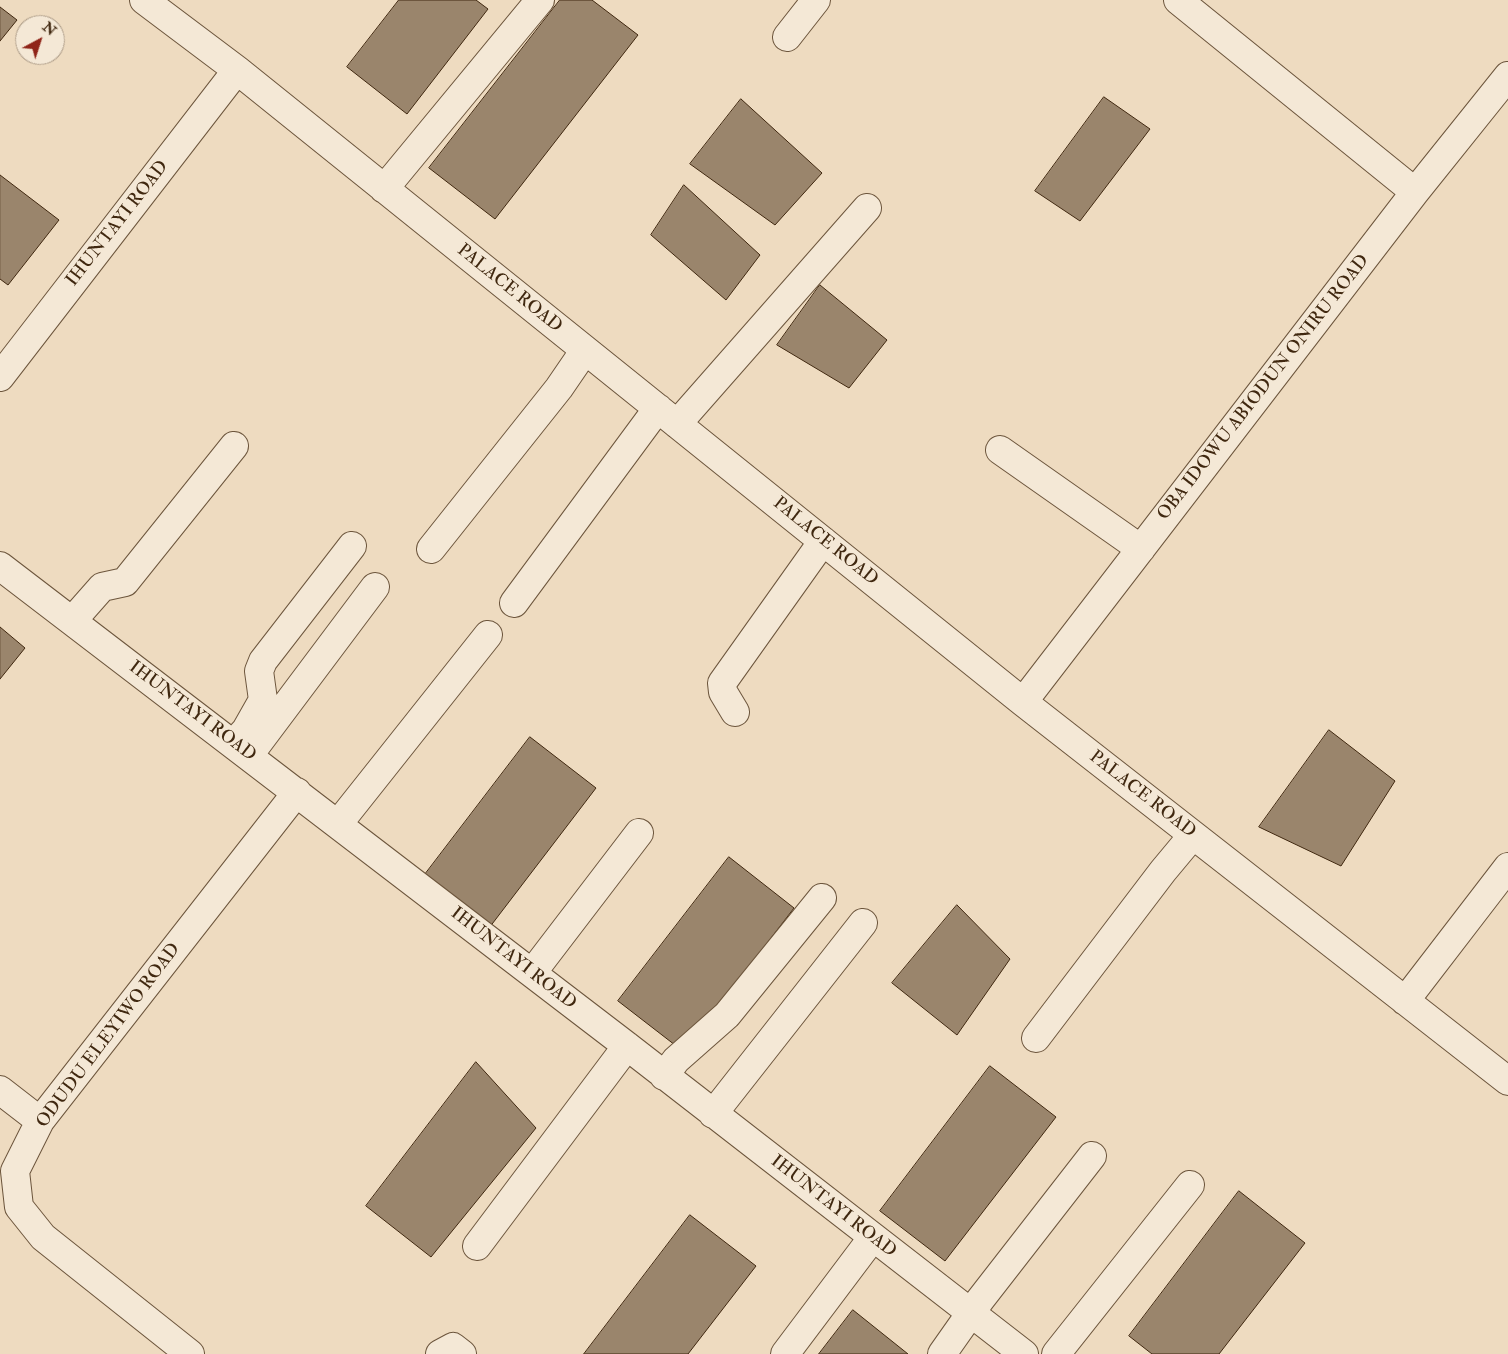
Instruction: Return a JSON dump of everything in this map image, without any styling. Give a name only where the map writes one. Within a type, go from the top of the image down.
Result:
[{"type":"street","name":"PALACE ROAD","points":[[144,0],[236,70],[1022,702],[1508,1081]]},
{"type":"street","points":[[384,190],[540,0]]},
{"type":"street","points":[[787,37],[816,0]]},
{"type":"street","points":[[1178,0],[1415,192]]},
{"type":"street","name":"IHUNTAYI ROAD","points":[[0,378],[236,70]]},
{"type":"street","name":"OBA IDOWU ABIODUN ONIRU ROAD","points":[[1022,702],[1415,192],[1508,76]]},
{"type":"street","points":[[514,603],[667,416],[867,208]]},
{"type":"street","points":[[431,549],[559,388],[585,350]]},
{"type":"street","points":[[72,621],[102,587],[125,582],[234,446]]},
{"type":"street","points":[[1000,450],[1141,549]]},
{"type":"street","points":[[735,712],[723,692],[722,683],[822,541]]},
{"type":"street","points":[[241,749],[246,730],[264,700],[259,671],[264,661],[352,546]]},
{"type":"street","name":"IHUNTAYI ROAD","points":[[0,566],[297,792],[1024,1354]]},
{"type":"street","points":[[241,749],[375,587]]},
{"type":"street","points":[[338,824],[488,635]]},
{"type":"street","name":"ODUDU ELEYIWO ROAD","points":[[190,1354],[43,1237],[19,1207],[15,1171],[40,1122],[297,792]]},
{"type":"street","points":[[532,973],[639,833]]},
{"type":"street","points":[[1036,1038],[1163,870],[1193,834]]},
{"type":"street","points":[[1405,1001],[1508,867]]},
{"type":"street","points":[[664,1076],[676,1060],[727,1016],[822,898]]},
{"type":"street","points":[[713,1114],[863,923]]},
{"type":"street","points":[[478,1246],[627,1046]]},
{"type":"street","points":[[0,1090],[40,1122]]},
{"type":"street","points":[[942,1354],[1092,1156]]},
{"type":"street","points":[[1056,1354],[1190,1185]]},
{"type":"street","points":[[785,1354],[873,1237]]},
{"type":"street","points":[[440,1354],[453,1347],[462,1354]]},
{"type":"building","points":[[399,0],[476,0],[488,9],[407,114],[347,67]]},
{"type":"building","points":[[560,0],[592,0],[638,35],[495,219],[429,168]]},
{"type":"building","points":[[0,7],[15,18],[15,22],[0,41]]},
{"type":"building","points":[[1104,97],[1150,129],[1080,221],[1035,191]]},
{"type":"building","points":[[741,99],[822,173],[775,225],[690,164]]},
{"type":"building","points":[[0,175],[59,220],[8,285],[0,279]]},
{"type":"building","points":[[684,185],[760,255],[726,300],[651,235]]},
{"type":"building","points":[[820,285],[887,340],[849,388],[777,345]]},
{"type":"building","points":[[0,627],[25,648],[0,679]]},
{"type":"building","points":[[1329,730],[1395,781],[1341,866],[1259,827]]},
{"type":"building","points":[[530,737],[596,788],[486,932],[420,881]]},
{"type":"building","points":[[729,857],[794,908],[684,1052],[618,1001]]},
{"type":"building","points":[[957,905],[1010,959],[957,1035],[892,983]]},
{"type":"building","points":[[476,1062],[536,1128],[431,1257],[366,1206]]},
{"type":"building","points":[[990,1066],[1056,1117],[945,1261],[880,1211]]},
{"type":"building","points":[[1239,1191],[1305,1243],[1219,1354],[1152,1354],[1129,1336]]},
{"type":"building","points":[[690,1215],[756,1266],[688,1354],[584,1354]]},
{"type":"building","points":[[853,1310],[908,1354],[819,1354]]}]
